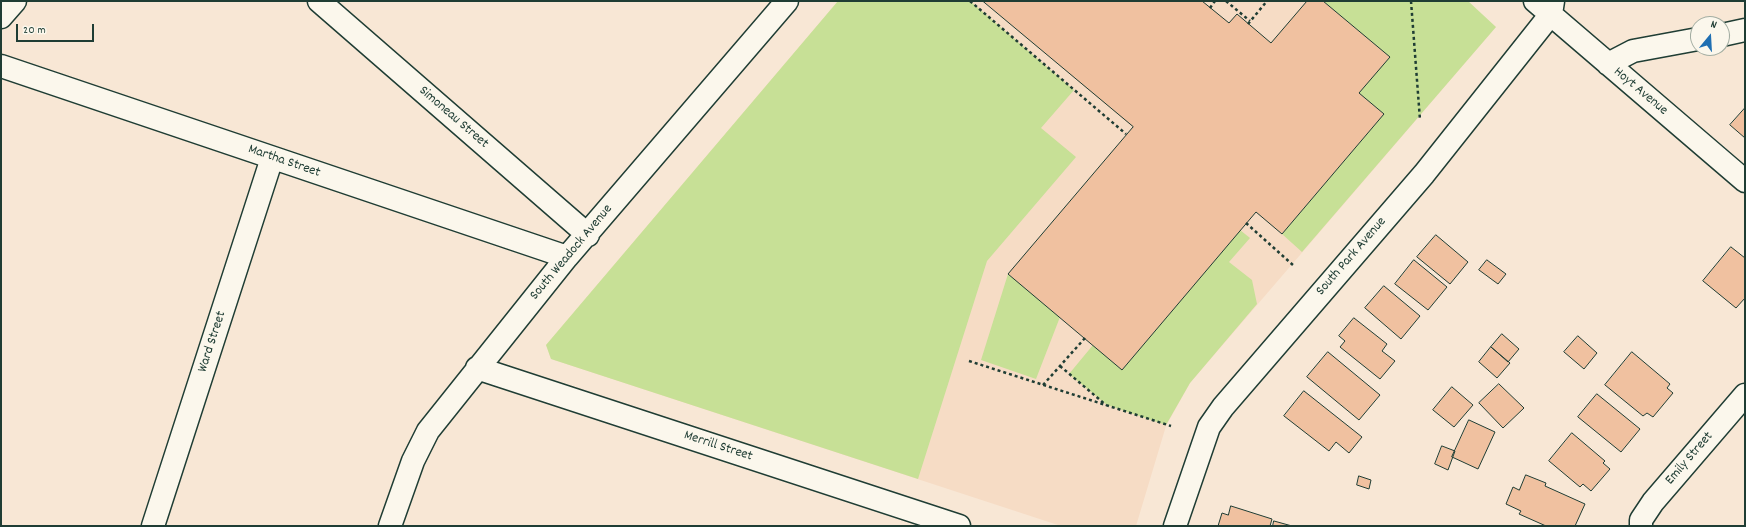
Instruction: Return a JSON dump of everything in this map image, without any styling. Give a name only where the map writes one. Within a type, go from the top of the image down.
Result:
[{"type":"street","points":[[1,17],[15,1]]},
{"type":"street","name":"Simoneau Street","points":[[318,1],[588,235]]},
{"type":"street","name":"South Weadock Avenue","points":[[390,526],[413,461],[428,431],[477,368],[568,257],[787,1]]},
{"type":"street","name":"Hoyt Avenue","points":[[1546,5],[1608,64],[1745,181]]},
{"type":"street","name":"South Park Avenue","points":[[1175,526],[1209,428],[1223,407],[1424,174],[1546,5]]},
{"type":"street","points":[[1730,33],[1745,30]]},
{"type":"street","points":[[1608,64],[1633,51],[1690,40]]},
{"type":"street","name":"Martha Street","points":[[1,66],[568,257]]},
{"type":"street","name":"Ward Street","points":[[153,526],[272,158]]},
{"type":"street","name":"Merrill Street","points":[[477,368],[959,526]]},
{"type":"street","name":"Emily Street","points":[[1641,526],[1641,520],[1653,502],[1745,395]]},
{"type":"path","points":[[970,1],[1126,134]]},
{"type":"path","points":[[1210,8],[1215,1]]},
{"type":"path","points":[[1226,1],[1249,22],[1267,1]]},
{"type":"path","points":[[1412,1],[1420,120]]},
{"type":"path","points":[[1246,223],[1294,266]]},
{"type":"path","points":[[1043,385],[1085,338]]},
{"type":"path","points":[[969,361],[1171,426]]},
{"type":"path","points":[[1060,366],[1107,406]]},
{"type":"shaded area","points":[[838,1],[1466,1],[1496,27],[1190,383],[1166,426],[1136,526],[1061,526],[551,359],[546,345]]},
{"type":"green space","points":[[838,1],[970,1],[1074,90],[1041,128],[1076,157],[987,261],[918,479],[551,359],[546,345]]},
{"type":"green space","points":[[1323,1],[1468,1],[1496,27],[1302,252],[1282,234],[1384,114],[1359,93],[1389,57]]},
{"type":"green space","points":[[1240,230],[1250,238],[1229,262],[1252,280],[1257,304],[1190,383],[1166,425],[1107,405],[1069,374],[1093,345],[1122,370]]},
{"type":"green space","points":[[1008,274],[1060,317],[1036,379],[981,360]]},
{"type":"building","points":[[983,1],[1202,1],[1229,23],[1237,14],[1271,43],[1307,1],[1323,1],[1390,57],[1359,93],[1384,114],[1282,234],[1256,212],[1122,370],[1008,274],[1133,127]]},
{"type":"building","points":[[1745,108],[1745,138],[1730,125]]},
{"type":"building","points":[[1436,235],[1468,262],[1450,284],[1417,257]]},
{"type":"building","points":[[1731,247],[1745,258],[1745,298],[1736,308],[1703,281]]},
{"type":"building","points":[[1414,260],[1447,287],[1428,310],[1395,284]]},
{"type":"building","points":[[1487,260],[1506,274],[1498,284],[1479,270]]},
{"type":"building","points":[[1384,286],[1420,316],[1401,339],[1365,308]]},
{"type":"building","points":[[1354,318],[1387,344],[1382,351],[1395,361],[1380,379],[1340,347],[1345,341],[1339,336]]},
{"type":"building","points":[[1502,334],[1519,349],[1508,362],[1491,347]]},
{"type":"building","points":[[1578,336],[1597,353],[1584,369],[1564,352]]},
{"type":"building","points":[[1491,347],[1510,363],[1497,378],[1479,362]]},
{"type":"building","points":[[1328,352],[1380,395],[1359,420],[1307,377]]},
{"type":"building","points":[[1632,352],[1670,384],[1667,388],[1673,393],[1653,417],[1647,413],[1643,416],[1605,385]]},
{"type":"building","points":[[1499,384],[1524,408],[1503,428],[1479,403]]},
{"type":"building","points":[[1452,387],[1473,405],[1454,427],[1433,410]]},
{"type":"building","points":[[1304,391],[1362,437],[1349,453],[1336,442],[1329,451],[1284,416]]},
{"type":"building","points":[[1597,394],[1640,429],[1621,452],[1578,417]]},
{"type":"building","points":[[1469,420],[1495,432],[1478,469],[1452,457]]},
{"type":"building","points":[[1572,433],[1605,461],[1603,463],[1610,469],[1591,491],[1583,484],[1580,487],[1549,461]]},
{"type":"building","points":[[1442,446],[1455,451],[1448,470],[1435,464]]},
{"type":"building","points":[[1526,475],[1546,483],[1545,486],[1585,504],[1575,526],[1546,526],[1519,514],[1521,511],[1506,504],[1513,487],[1519,490]]},
{"type":"building","points":[[1359,476],[1371,480],[1369,489],[1357,485]]},
{"type":"building","points":[[1231,506],[1272,519],[1270,526],[1218,526],[1222,513],[1228,515]]},
{"type":"building","points":[[1274,521],[1292,526],[1273,526]]}]
